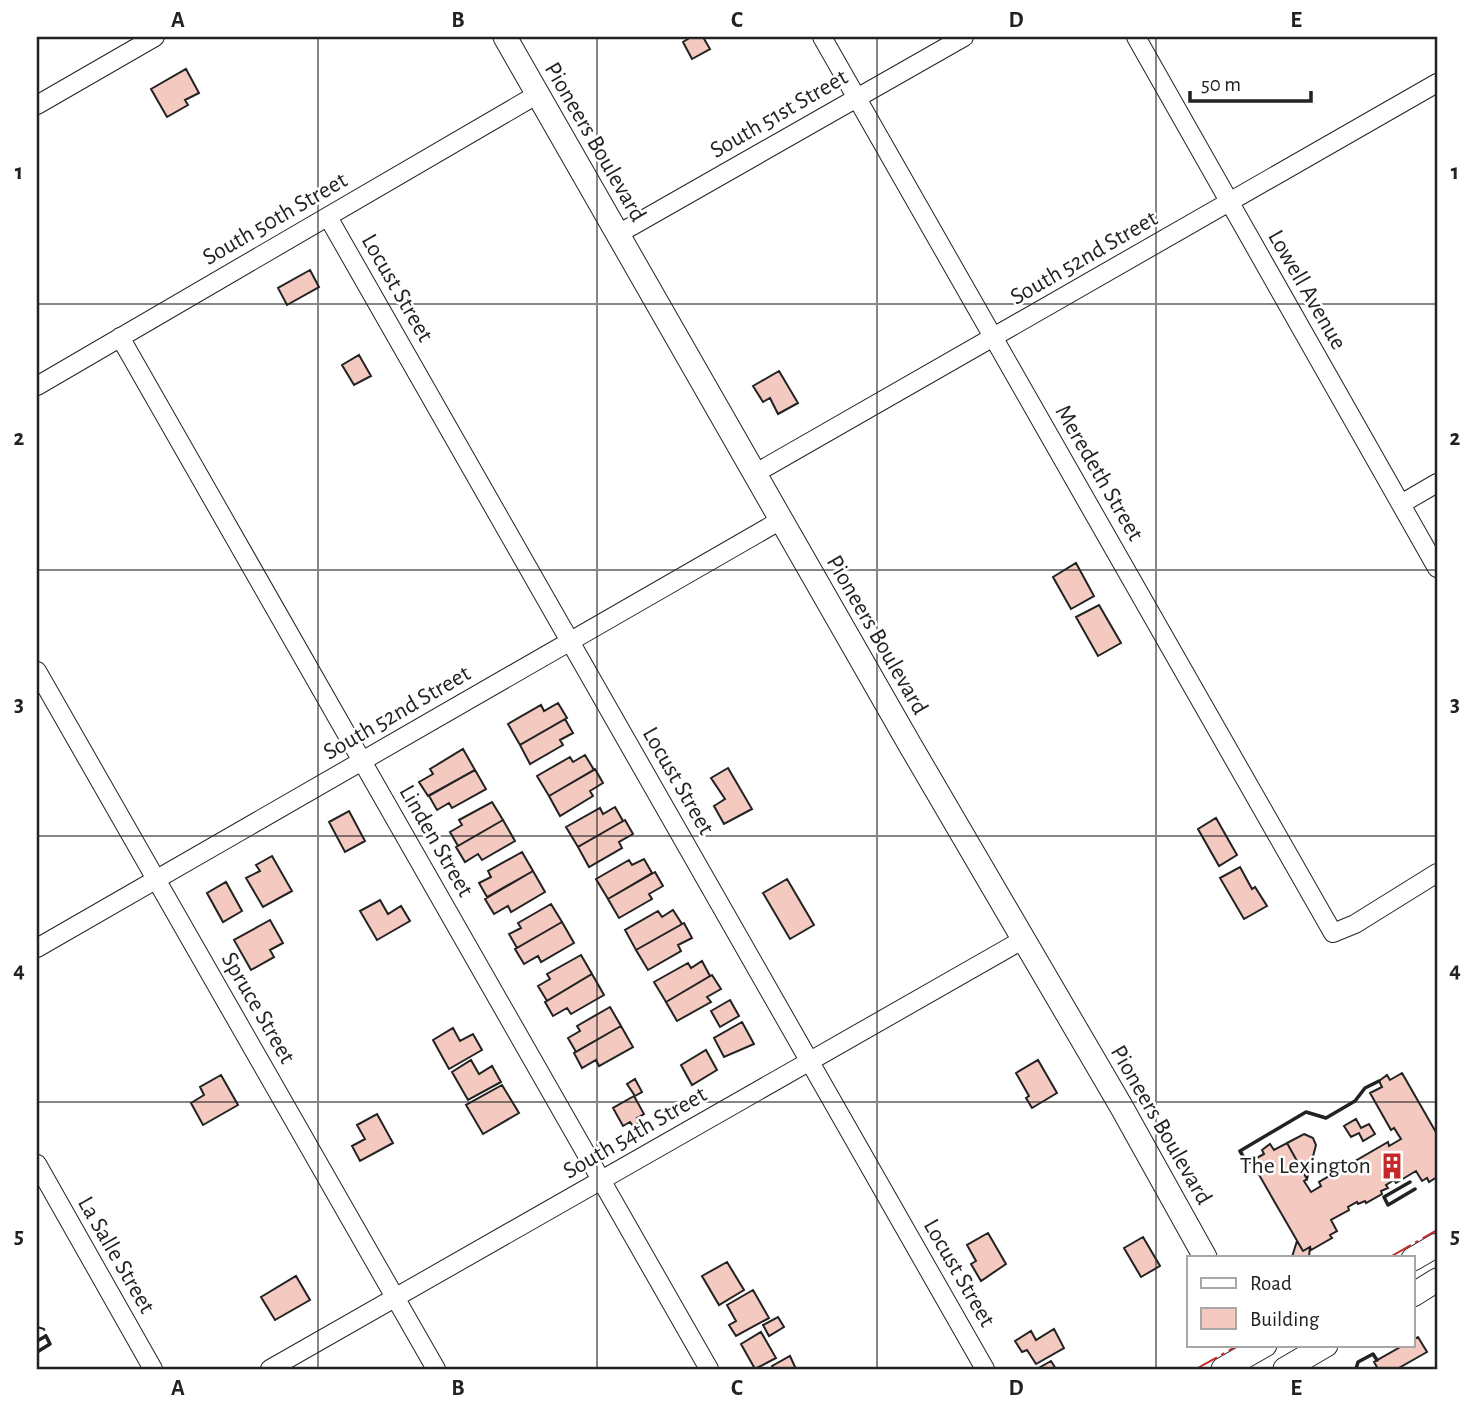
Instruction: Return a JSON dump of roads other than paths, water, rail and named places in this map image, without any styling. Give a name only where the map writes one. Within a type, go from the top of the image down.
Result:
[{"type":"main road","name":"Pioneers Boulevard","points":[[505,37],[754,474],[1121,1106],[1204,1256]]},
{"type":"main road","points":[[1414,1258],[1437,1245]]},
{"type":"main road","points":[[1414,1294],[1437,1280]]},
{"type":"main road","points":[[1223,1369],[1259,1352],[1285,1369],[1324,1346]]},
{"type":"street","points":[[37,105],[155,37]]},
{"type":"street","name":"Meredeth Street","points":[[822,37],[1333,933],[1355,924],[1437,873]]},
{"type":"street","name":"South 51st Street","points":[[618,234],[964,37]]},
{"type":"street","name":"Lowell Avenue","points":[[1136,37],[1437,568]]},
{"type":"street","name":"South 52nd Street","points":[[754,474],[1437,83]]},
{"type":"street","name":"South 50th Street","points":[[37,386],[538,94]]},
{"type":"street","name":"Locust Street","points":[[328,217],[985,1369]]},
{"type":"street","name":"Linden Street","points":[[120,337],[709,1369]]},
{"type":"street","points":[[1401,505],[1437,483]]},
{"type":"street","name":"South 52nd Street","points":[[37,948],[781,520]]},
{"type":"street","name":"Spruce Street","points":[[37,671],[436,1369]]},
{"type":"street","name":"South 54th Street","points":[[270,1369],[1024,939]]},
{"type":"street","name":"La Salle Street","points":[[37,1164],[153,1369]]},
{"type":"place","name":"The Lexington","points":[[1392,1166]]}]
